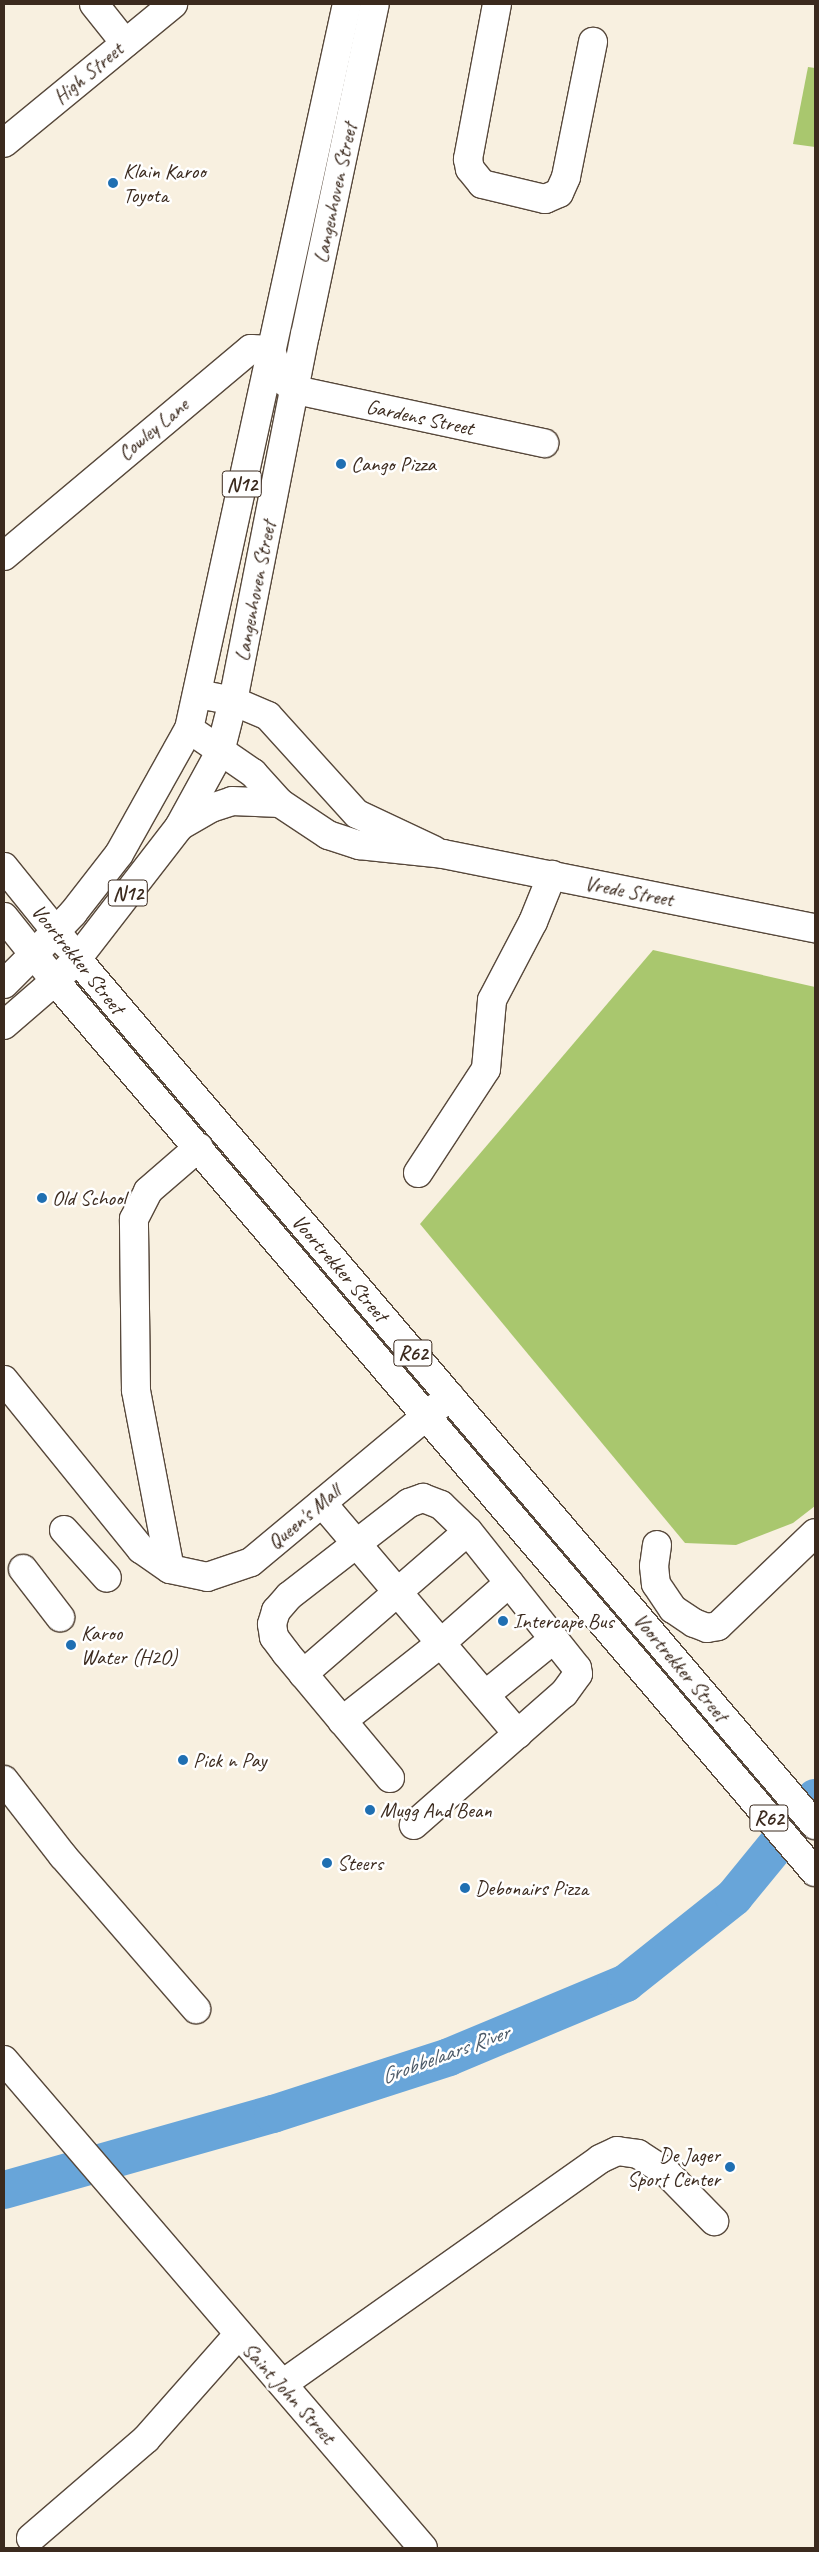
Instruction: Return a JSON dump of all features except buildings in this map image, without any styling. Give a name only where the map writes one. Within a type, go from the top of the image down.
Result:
[{"type":"main road","points":[[94,4],[124,43]]},
{"type":"main road","name":"High Street","points":[[4,143],[172,4]]},
{"type":"main road","name":"Langenhoven Street","points":[[57,930],[119,854],[189,729],[347,4]]},
{"type":"main road","name":"Langenhoven Street","points":[[4,1025],[77,959],[179,827],[220,752],[233,701],[375,4]]},
{"type":"main road","points":[[497,4],[468,159],[470,169],[482,184],[545,199],[559,193],[566,177],[594,42]]},
{"type":"main road","name":"Cowley Lane","points":[[4,556],[225,367],[251,349],[271,350]]},
{"type":"main road","points":[[271,350],[280,378],[296,390]]},
{"type":"main road","name":"Gardens Street","points":[[296,390],[544,444]]},
{"type":"main road","name":"Vrede Street","points":[[198,694],[233,701],[268,716],[357,814],[443,854]]},
{"type":"main road","name":"Vrede Street","points":[[189,729],[253,773],[280,803],[328,835],[359,845],[443,854],[815,928]]},
{"type":"main road","points":[[179,827],[211,808],[232,801],[280,803]]},
{"type":"main road","name":"Voortrekker Street","points":[[4,867],[57,930],[77,959],[815,1825]]},
{"type":"main road","points":[[418,1173],[486,1069],[492,1000],[533,922],[552,875]]},
{"type":"main road","name":"Voortrekker Street","points":[[4,917],[54,981],[199,1147],[815,1872]]},
{"type":"main road","name":"N12","points":[[34,954],[57,930]]},
{"type":"main road","points":[[4,984],[34,954]]},
{"type":"main road","points":[[170,1570],[136,1390],[134,1219],[148,1191],[199,1147]]},
{"type":"main road","name":"Queen's Mall","points":[[4,1380],[141,1549],[170,1570],[207,1577],[251,1562],[450,1396]]},
{"type":"main road","points":[[390,1778],[274,1637],[272,1624],[276,1612],[289,1596],[409,1503],[423,1498],[441,1505],[468,1531],[554,1639],[578,1674],[569,1688],[414,1825]]},
{"type":"main road","points":[[322,1503],[518,1734]]},
{"type":"main road","points":[[64,1530],[107,1578]]},
{"type":"main road","points":[[303,1674],[468,1531]]},
{"type":"main road","points":[[657,1545],[654,1566],[656,1584],[664,1598],[694,1623],[707,1628],[718,1626],[815,1533]]},
{"type":"main road","points":[[23,1569],[60,1617]]},
{"type":"main road","points":[[342,1721],[441,1643],[509,1583]]},
{"type":"main road","points":[[485,1695],[554,1639]]},
{"type":"main road","points":[[4,1780],[63,1856],[196,2009]]},
{"type":"main road","name":"Saint John Street","points":[[7,2071],[44,2108],[238,2335],[284,2383],[423,2548]]},
{"type":"main road","points":[[284,2383],[600,2158],[617,2151],[638,2154],[666,2172],[714,2221]]},
{"type":"main road","points":[[31,2538],[146,2439],[238,2335]]},
{"type":"green space","points":[[808,67],[815,68],[815,147],[793,144]]},
{"type":"green space","points":[[653,950],[815,987],[815,1506],[793,1523],[736,1545],[685,1543],[420,1224]]},
{"type":"waterway","name":"Grobbelaars River","points":[[4,2190],[273,2114],[449,2057],[626,1983],[734,1897],[815,1798]]},
{"type":"place","name":"Klain Karoo Toyota","points":[[113,183]]},
{"type":"place","name":"Cango Pizza","points":[[341,464]]},
{"type":"place","name":"Old School","points":[[42,1198]]},
{"type":"place","name":"Intercape Bus","points":[[503,1621]]},
{"type":"place","name":"Karoo Water (H2O)","points":[[71,1645]]},
{"type":"place","name":"Pick n Pay","points":[[183,1760]]},
{"type":"place","name":"Mugg And Bean","points":[[370,1810]]},
{"type":"place","name":"Steers","points":[[327,1863]]},
{"type":"place","name":"Debonairs Pizza","points":[[465,1888]]},
{"type":"place","name":"De Jager Sport Center","points":[[730,2167]]}]
